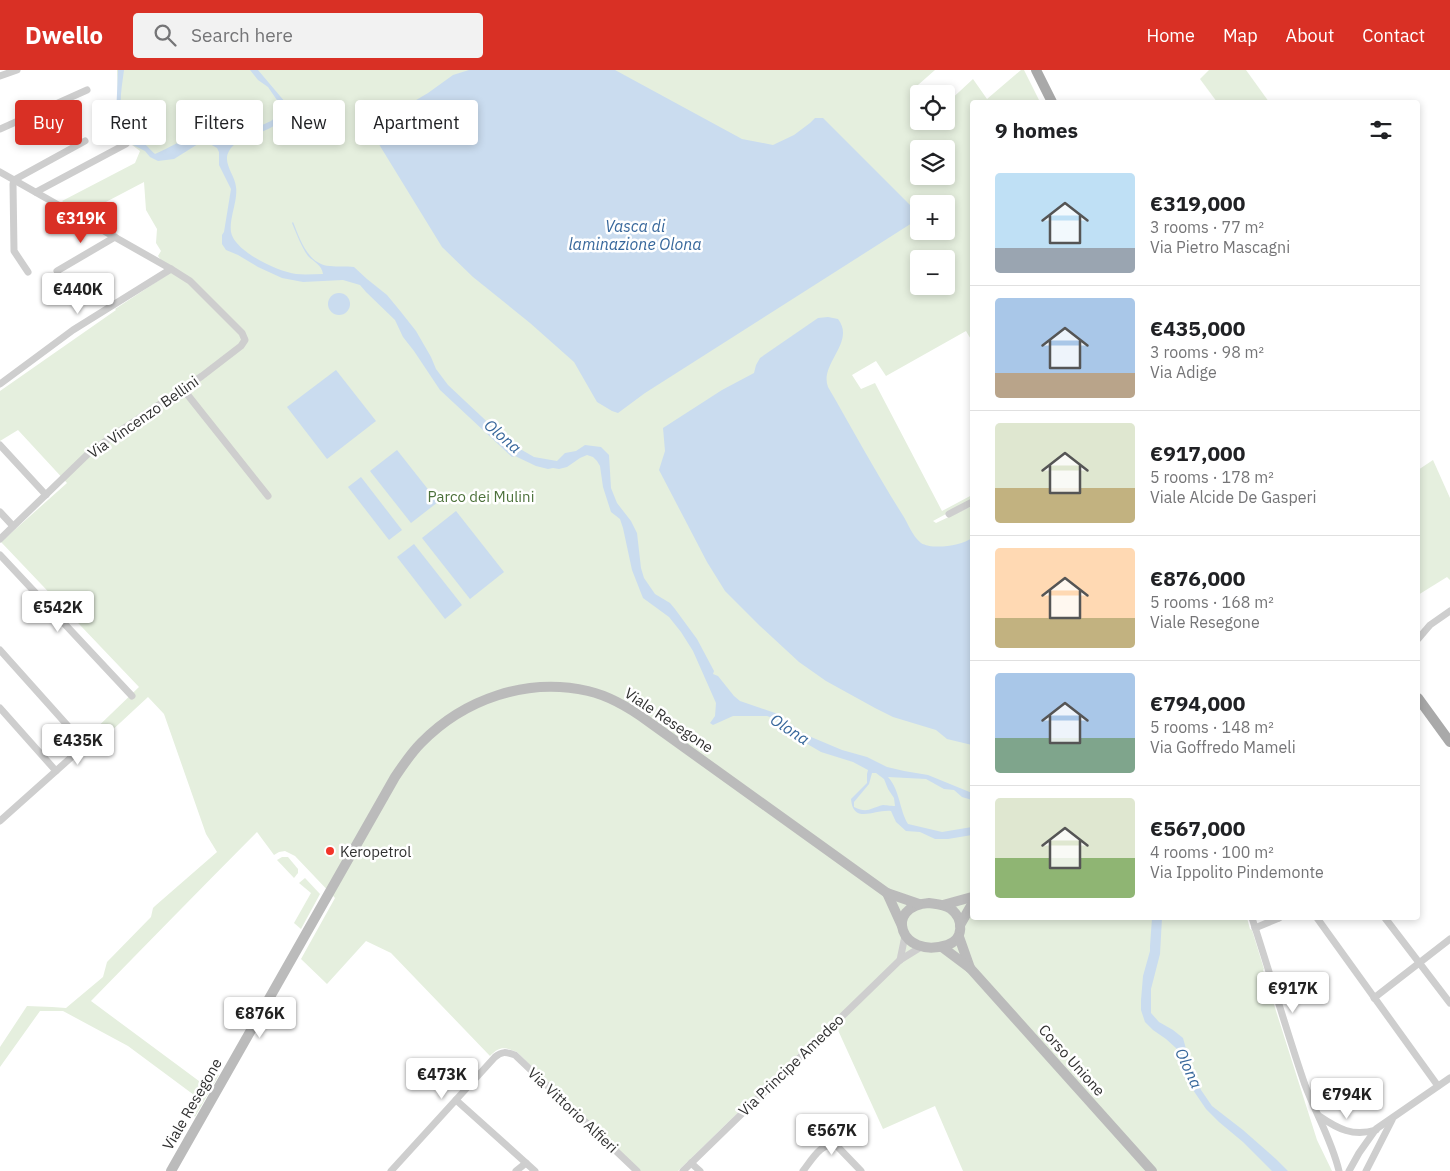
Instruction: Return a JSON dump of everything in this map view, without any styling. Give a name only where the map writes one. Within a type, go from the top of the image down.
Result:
[{"type":"main road","points":[[1036,70],[1051,100]]},
{"type":"main road","points":[[1420,702],[1450,742]]},
{"type":"street","points":[[0,76],[17,70]]},
{"type":"street","points":[[0,129],[87,90]]},
{"type":"street","points":[[28,272],[14,252],[12,184],[14,180],[85,141]]},
{"type":"street","points":[[36,192],[124,145]]},
{"type":"street","points":[[0,172],[172,269],[73,330],[0,384]]},
{"type":"street","points":[[57,270],[115,237]]},
{"type":"street","name":"Via Vincenzo Bellini","points":[[0,539],[90,452],[202,376],[241,346],[245,340],[242,333],[190,281],[172,269]]},
{"type":"street","points":[[183,389],[268,496]]},
{"type":"street","points":[[0,445],[46,495]]},
{"type":"street","points":[[949,514],[970,503]]},
{"type":"street","points":[[0,512],[13,526]]},
{"type":"street","points":[[0,555],[132,696]]},
{"type":"street","points":[[1420,629],[1430,625],[1450,611]]},
{"type":"street","points":[[1420,637],[1430,625]]},
{"type":"street","points":[[0,650],[85,745],[0,821]]},
{"type":"street","name":"Viale Resegone","points":[[170,1171],[396,776],[419,744],[434,730],[450,718],[484,700],[520,689],[555,686],[589,691],[621,704],[635,712],[887,893],[919,904]]},
{"type":"street","points":[[0,708],[56,771]]},
{"type":"street","points":[[887,893],[910,942],[921,947],[942,947],[953,944],[959,937],[960,925],[958,917],[943,904]]},
{"type":"street","points":[[900,960],[904,932],[902,921],[905,914],[913,906],[919,904],[943,904],[970,897]]},
{"type":"street","points":[[960,925],[970,908]]},
{"type":"street","points":[[1253,920],[1298,1065],[1335,1155],[1339,1171]]},
{"type":"street","points":[[1255,928],[1275,920]]},
{"type":"street","points":[[1318,920],[1438,1086]]},
{"type":"street","points":[[1387,920],[1450,1003]]},
{"type":"street","name":"Corso Unione","points":[[959,937],[970,968]]},
{"type":"street","points":[[1374,998],[1450,939]]},
{"type":"street","name":"Via Principe Amedeo","points":[[683,1171],[900,960],[921,947]]},
{"type":"street","name":"Corso Unione","points":[[942,947],[970,968],[1152,1171]]},
{"type":"street","name":"Via Vittorio Alfieri","points":[[456,1100],[500,1053],[506,1052],[515,1055],[637,1171]]},
{"type":"street","points":[[1335,1155],[1348,1171],[1376,1130],[1450,1078]]},
{"type":"street","points":[[391,1171],[456,1100],[535,1171]]},
{"type":"street","points":[[1318,1116],[1338,1129],[1351,1132],[1376,1130]]},
{"type":"street","points":[[1366,1171],[1393,1118]]},
{"type":"street","points":[[802,1171],[821,1150],[829,1145],[837,1146],[861,1171]]},
{"type":"street","points":[[516,1171],[526,1163]]},
{"type":"street","points":[[691,1163],[700,1171]]},
{"type":"green space","name":"Parco dei Mulini","points":[[117,70],[935,70],[918,85],[910,85],[910,130],[955,130],[955,96],[973,79],[987,99],[1021,70],[1024,70],[1039,100],[970,100],[970,338],[966,331],[886,376],[876,361],[852,375],[861,389],[875,383],[942,511],[970,496],[970,501],[933,521],[936,523],[970,507],[970,920],[1248,920],[1317,1140],[1332,1171],[963,1171],[935,1106],[883,1129],[837,1028],[831,1022],[678,1171],[639,1171],[517,1052],[502,1048],[490,1056],[391,953],[366,941],[327,984],[301,959],[335,898],[295,856],[285,851],[274,855],[257,832],[91,1001],[203,1084],[213,1072],[219,1075],[195,1117],[190,1110],[194,1095],[128,1046],[63,1011],[40,1011],[0,1067],[0,1047],[27,1006],[66,1008],[103,977],[107,962],[151,917],[153,908],[217,852],[206,834],[164,714],[148,697],[93,748],[85,739],[139,687],[1,542],[67,483],[18,430],[0,441],[0,391],[115,309],[167,275],[166,267],[158,256],[161,251],[156,243],[157,229],[146,210],[144,182],[83,214],[62,201],[135,163],[140,151],[132,145],[166,145],[166,100],[118,100]]},
{"type":"green space","points":[[1209,70],[1246,70],[1268,100],[1216,100],[1200,79]]},
{"type":"green space","points":[[1433,460],[1450,498],[1450,580],[1447,577],[1420,594],[1420,469]]},
{"type":"green space","points":[[282,857],[288,857],[298,869],[298,873],[294,878],[277,860]]},
{"type":"green space","points":[[305,878],[320,894],[301,929],[294,923],[311,893],[299,883]]},
{"type":"water","points":[[118,70],[124,70],[121,100],[117,100]]},
{"type":"water","points":[[250,70],[258,70],[283,100],[277,100],[268,87],[258,80]]},
{"type":"water","name":"Vasca di laminazione Olona","points":[[469,70],[615,70],[742,139],[773,145],[794,135],[815,118],[823,118],[910,205],[910,224],[645,393],[618,413],[597,402],[574,362],[530,323],[473,277],[442,247],[379,145],[478,145],[478,100],[416,100],[453,75]]},
{"type":"water","points":[[273,119],[273,126],[263,132],[263,125]]},
{"type":"water","points":[[176,144],[196,145],[174,159],[158,161],[150,157],[145,151],[133,145],[146,145],[155,154]]},
{"type":"water","name":"Olona","points":[[212,145],[234,145],[227,155],[227,160],[235,182],[236,192],[231,232],[240,246],[268,265],[279,269],[296,274],[323,274],[319,266],[308,256],[303,248],[293,222],[306,250],[316,261],[322,265],[354,267],[387,295],[416,331],[436,369],[448,385],[515,446],[534,457],[557,461],[565,453],[576,451],[585,445],[601,447],[609,455],[611,488],[617,503],[631,521],[637,533],[644,578],[655,594],[670,603],[697,639],[714,671],[713,674],[718,676],[740,701],[778,714],[804,734],[842,750],[867,757],[887,767],[928,775],[970,792],[970,799],[962,797],[954,790],[944,789],[926,779],[888,777],[895,788],[908,824],[942,832],[970,827],[970,835],[935,839],[920,832],[906,831],[896,822],[891,811],[866,814],[856,812],[853,807],[851,799],[867,783],[868,770],[853,762],[821,752],[776,719],[767,716],[733,716],[713,725],[710,723],[715,716],[716,703],[693,651],[681,632],[669,617],[643,598],[632,570],[620,519],[611,512],[603,487],[600,466],[597,461],[587,455],[567,467],[548,469],[536,466],[515,456],[512,457],[440,390],[403,337],[395,320],[360,285],[343,280],[303,282],[282,278],[226,250],[222,244],[222,235],[231,189],[219,165],[219,152]],"holes":[[[872,773],[876,773],[884,779],[894,798],[895,806],[883,805],[869,810],[854,807],[854,802],[869,784]]]},
{"type":"water","points":[[339,293],[349,300],[350,304],[343,314],[339,315],[329,308],[328,304],[335,294]]},
{"type":"water","points":[[818,318],[838,319],[842,328],[843,336],[840,345],[828,370],[828,387],[913,533],[921,543],[939,547],[954,545],[970,539],[970,745],[947,739],[936,730],[893,717],[826,681],[799,662],[725,591],[707,562],[659,470],[665,451],[663,428],[722,390],[754,373],[760,358]]},
{"type":"water","points":[[336,370],[376,421],[327,459],[287,407]]},
{"type":"water","points":[[397,450],[438,502],[411,523],[370,471]]},
{"type":"water","points":[[361,477],[402,530],[389,540],[348,487]]},
{"type":"water","points":[[456,511],[504,572],[470,599],[422,538]]},
{"type":"water","points":[[414,544],[462,605],[445,619],[397,557]]},
{"type":"water","name":"Olona","points":[[1152,920],[1162,920],[1160,954],[1151,989],[1151,1013],[1159,1022],[1183,1038],[1191,1067],[1201,1090],[1212,1106],[1243,1130],[1288,1171],[1272,1171],[1206,1109],[1184,1073],[1177,1049],[1145,1022],[1141,1010],[1141,1000],[1143,976],[1150,951]]},
{"type":"place","name":"Keropetrol","points":[[330,851]]}]
